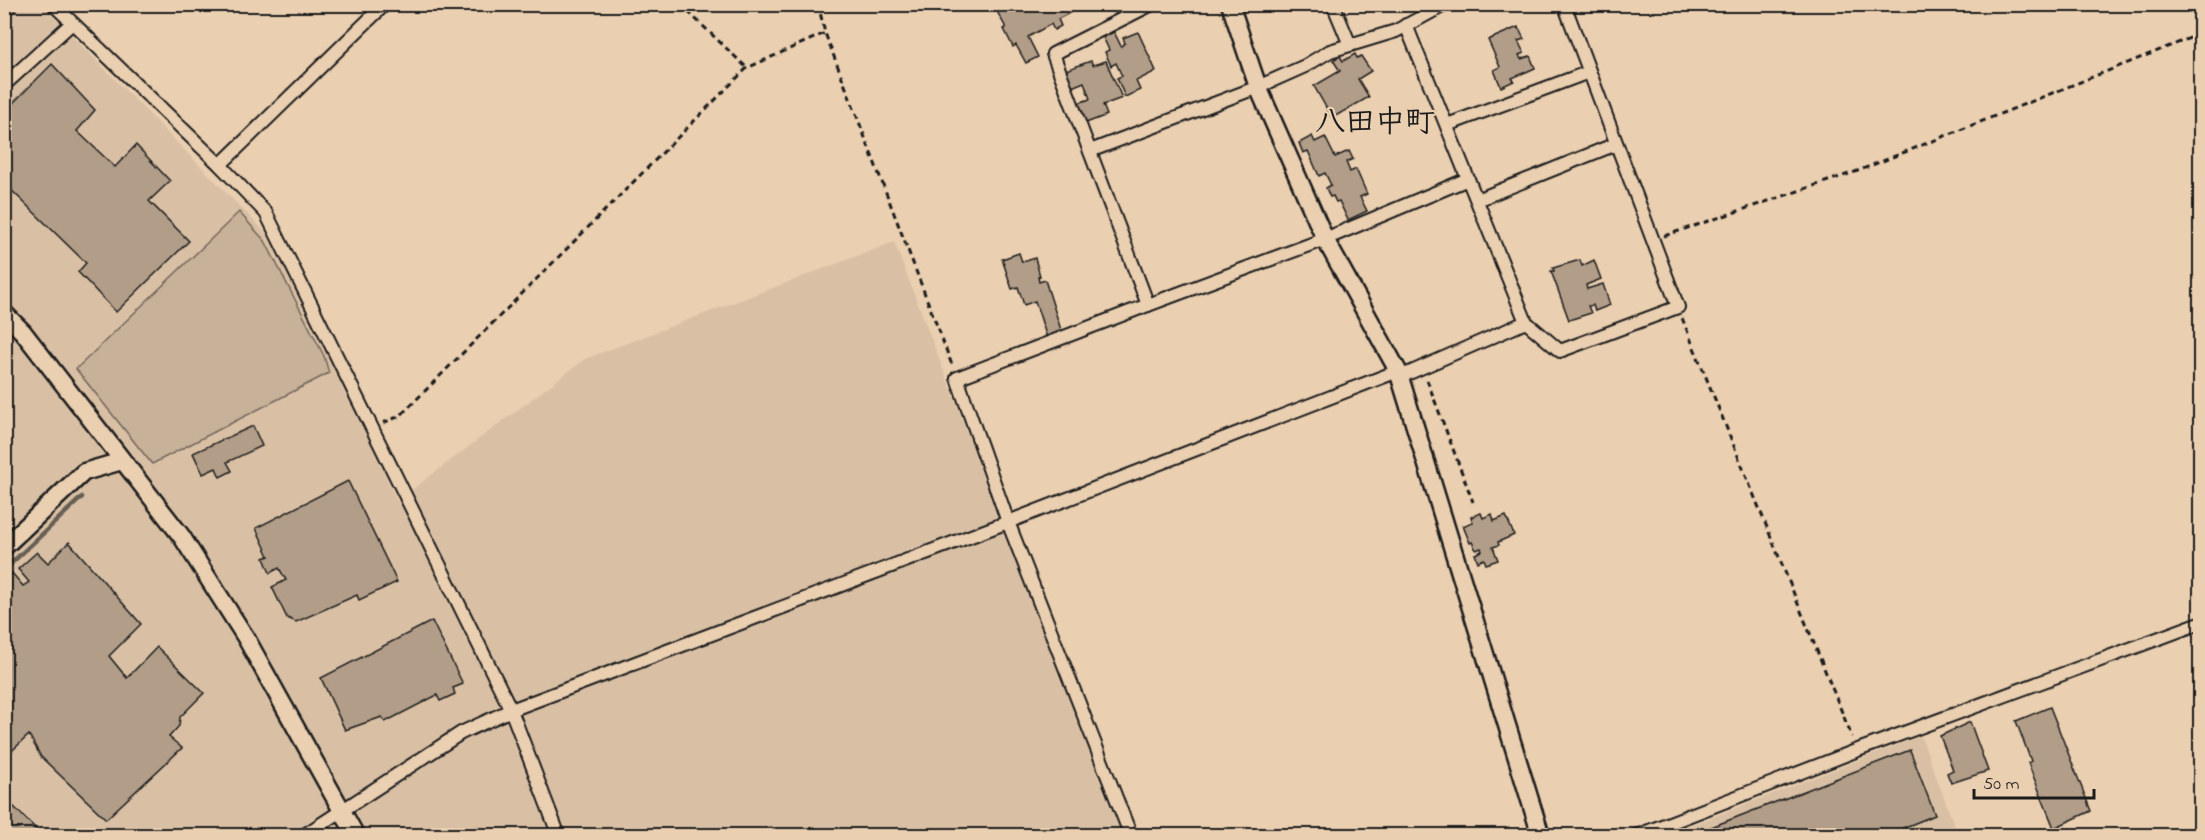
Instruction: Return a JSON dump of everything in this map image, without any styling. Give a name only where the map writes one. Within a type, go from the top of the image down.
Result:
[{"type":"street","points":[[53,4],[71,24],[220,165],[266,213],[511,710],[559,836]]},
{"type":"street","points":[[220,165],[384,4]]},
{"type":"street","points":[[1148,304],[1053,54],[1152,4]]},
{"type":"street","points":[[1230,4],[1258,87],[1325,239],[1399,374],[1541,836]]},
{"type":"street","points":[[1333,4],[1350,45]]},
{"type":"street","points":[[1090,151],[1258,87],[1305,66],[1330,51],[1396,31],[1446,4]]},
{"type":"street","points":[[1406,25],[1526,322],[1560,351],[1678,307],[1564,4]]},
{"type":"street","points":[[4,85],[71,24]]},
{"type":"street","points":[[1447,125],[1589,72]]},
{"type":"street","points":[[1478,200],[1616,144]]},
{"type":"street","points":[[1131,836],[1008,522],[957,378],[1325,239],[1468,179]]},
{"type":"street","points":[[4,313],[23,332],[182,537],[246,638],[356,836]]},
{"type":"street","points":[[303,836],[461,733],[511,710],[1422,367],[1526,322]]},
{"type":"street","points":[[4,547],[84,472],[122,461]]},
{"type":"street","points":[[1636,836],[2200,622]]},
{"type":"path","points":[[680,4],[747,68]]},
{"type":"path","points":[[818,4],[825,33],[957,378]]},
{"type":"path","points":[[372,428],[400,416],[747,68],[825,33]]},
{"type":"path","points":[[1651,240],[1856,172],[2200,34]]},
{"type":"path","points":[[1678,307],[1858,750]]},
{"type":"path","points":[[1422,367],[1473,502]]},
{"type":"shaded area","points":[[5,4],[42,5],[266,233],[352,400],[397,501],[585,359],[894,242],[1123,835],[5,836]]},
{"type":"shaded area","points":[[239,212],[265,241],[324,356],[329,373],[152,464],[76,369]]},
{"type":"shaded area","points":[[1921,736],[1958,835],[1664,836]]},
{"type":"building","points":[[993,4],[1025,4],[1027,8],[1033,4],[1075,4],[1077,9],[1058,19],[1061,26],[1054,30],[1051,24],[1028,37],[1038,57],[1026,63],[1016,45],[1013,47]]},
{"type":"building","points":[[1112,4],[1140,4],[1116,15]]},
{"type":"building","points":[[1518,27],[1524,39],[1518,41],[1524,53],[1519,55],[1521,59],[1530,56],[1535,68],[1512,78],[1514,81],[1501,87],[1494,70],[1500,67],[1488,40]]},
{"type":"building","points":[[1114,32],[1121,46],[1125,43],[1123,38],[1138,32],[1156,71],[1136,81],[1140,90],[1125,97],[1117,78],[1122,76],[1116,63],[1111,66],[1105,52],[1109,50],[1103,37]]},
{"type":"building","points":[[1355,54],[1357,58],[1361,56],[1371,71],[1358,79],[1369,97],[1332,118],[1314,86],[1340,71],[1333,60],[1340,56],[1343,61]]},
{"type":"building","points":[[1091,61],[1093,65],[1106,61],[1122,98],[1103,105],[1107,115],[1086,123],[1078,103],[1090,99],[1084,82],[1072,87],[1066,70]]},
{"type":"building","points":[[52,64],[95,110],[77,131],[115,167],[136,145],[170,181],[149,201],[189,241],[116,312],[78,272],[86,263],[4,183],[4,112]]},
{"type":"building","points":[[1312,136],[1315,142],[1325,137],[1335,157],[1349,151],[1353,159],[1346,162],[1350,172],[1356,169],[1367,194],[1360,197],[1367,211],[1348,220],[1339,201],[1336,202],[1333,196],[1330,197],[1326,188],[1331,185],[1325,173],[1319,176],[1308,151],[1303,153],[1299,143]]},
{"type":"building","points":[[1019,253],[1022,262],[1035,258],[1040,276],[1038,277],[1039,282],[1045,280],[1062,333],[1047,338],[1035,301],[1024,305],[1018,287],[1012,289],[1002,259]]},
{"type":"building","points":[[1580,260],[1582,266],[1594,260],[1601,279],[1586,285],[1587,289],[1603,284],[1610,305],[1595,311],[1593,305],[1588,306],[1591,313],[1569,320],[1551,271],[1554,271],[1553,268]]},
{"type":"building","points":[[253,426],[262,446],[227,462],[232,471],[220,477],[216,468],[203,474],[193,453]]},
{"type":"building","points":[[348,481],[397,582],[359,600],[357,595],[296,622],[287,618],[272,587],[286,580],[279,568],[270,573],[264,558],[269,556],[256,528]]},
{"type":"building","points":[[1481,513],[1483,518],[1492,514],[1494,521],[1506,516],[1514,535],[1498,542],[1499,545],[1493,547],[1498,560],[1486,564],[1484,559],[1478,562],[1475,554],[1482,551],[1481,548],[1476,550],[1472,542],[1470,543],[1463,526],[1473,522],[1471,517]]},
{"type":"building","points":[[69,542],[141,624],[109,656],[127,678],[157,647],[204,693],[180,717],[179,726],[169,737],[182,748],[106,819],[41,757],[29,735],[4,758],[4,580],[12,573],[23,586],[29,582],[18,569],[37,552],[48,563]]},
{"type":"building","points":[[432,621],[463,684],[453,688],[455,694],[440,701],[437,695],[385,722],[382,717],[345,730],[321,678]]},
{"type":"building","points":[[2050,707],[2091,811],[2054,828],[2028,763],[2031,761],[2016,721]]},
{"type":"building","points":[[1970,722],[1988,771],[1951,783],[1947,773],[1953,770],[1940,736]]},
{"type":"building","points":[[1910,750],[1935,815],[1883,836],[1688,836]]},
{"type":"building","points":[[4,797],[41,834],[39,836],[4,836]]},
{"type":"building","points":[[478,827],[482,836],[453,836]]},
{"type":"waterway","points":[[4,20],[19,4]]},
{"type":"waterway","points":[[4,570],[82,497]]},
{"type":"district","name":"八田中町","points":[[1375,121]]}]
